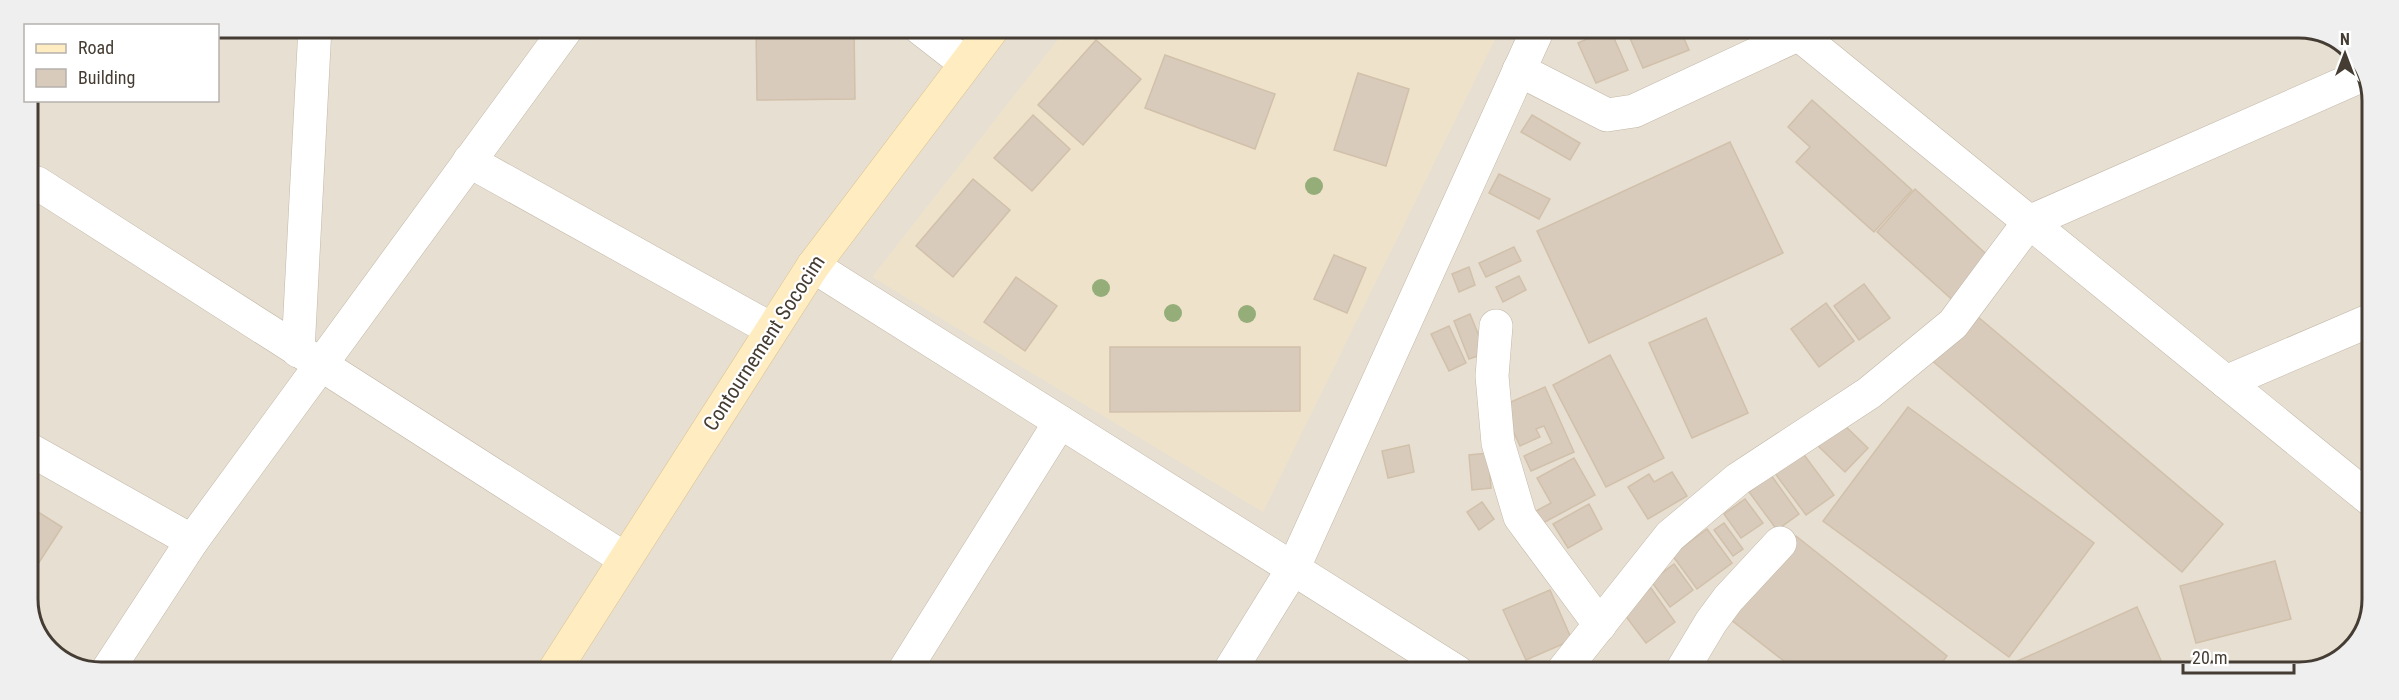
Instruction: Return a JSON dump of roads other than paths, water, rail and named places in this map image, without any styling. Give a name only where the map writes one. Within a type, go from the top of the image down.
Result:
[{"type":"street","points":[[309,358],[311,38]]},
{"type":"street","points":[[113,662],[309,358],[470,161],[559,38]]},
{"type":"street","points":[[933,38],[965,63]]},
{"type":"street","name":"Contournement Sococim","points":[[560,662],[813,266],[985,38]]},
{"type":"street","points":[[1235,662],[1294,567],[1533,38]]},
{"type":"street","points":[[1519,70],[1607,115],[1634,111],[1784,38]]},
{"type":"street","points":[[1810,38],[2029,222],[2362,492]]},
{"type":"street","points":[[1570,662],[1670,536],[1738,479],[1869,393],[1953,324],[2029,222],[2357,77]]},
{"type":"street","points":[[470,161],[771,329]]},
{"type":"street","points":[[38,184],[625,559]]},
{"type":"street","points":[[813,266],[1441,662]]},
{"type":"street","points":[[2226,382],[2361,324]]},
{"type":"street","points":[[1496,326],[1492,376],[1498,443],[1520,518],[1600,625]]},
{"type":"street","points":[[910,662],[1060,422]]},
{"type":"street","points":[[38,454],[192,542]]},
{"type":"street","points":[[1687,662],[1728,599],[1780,543]]}]
